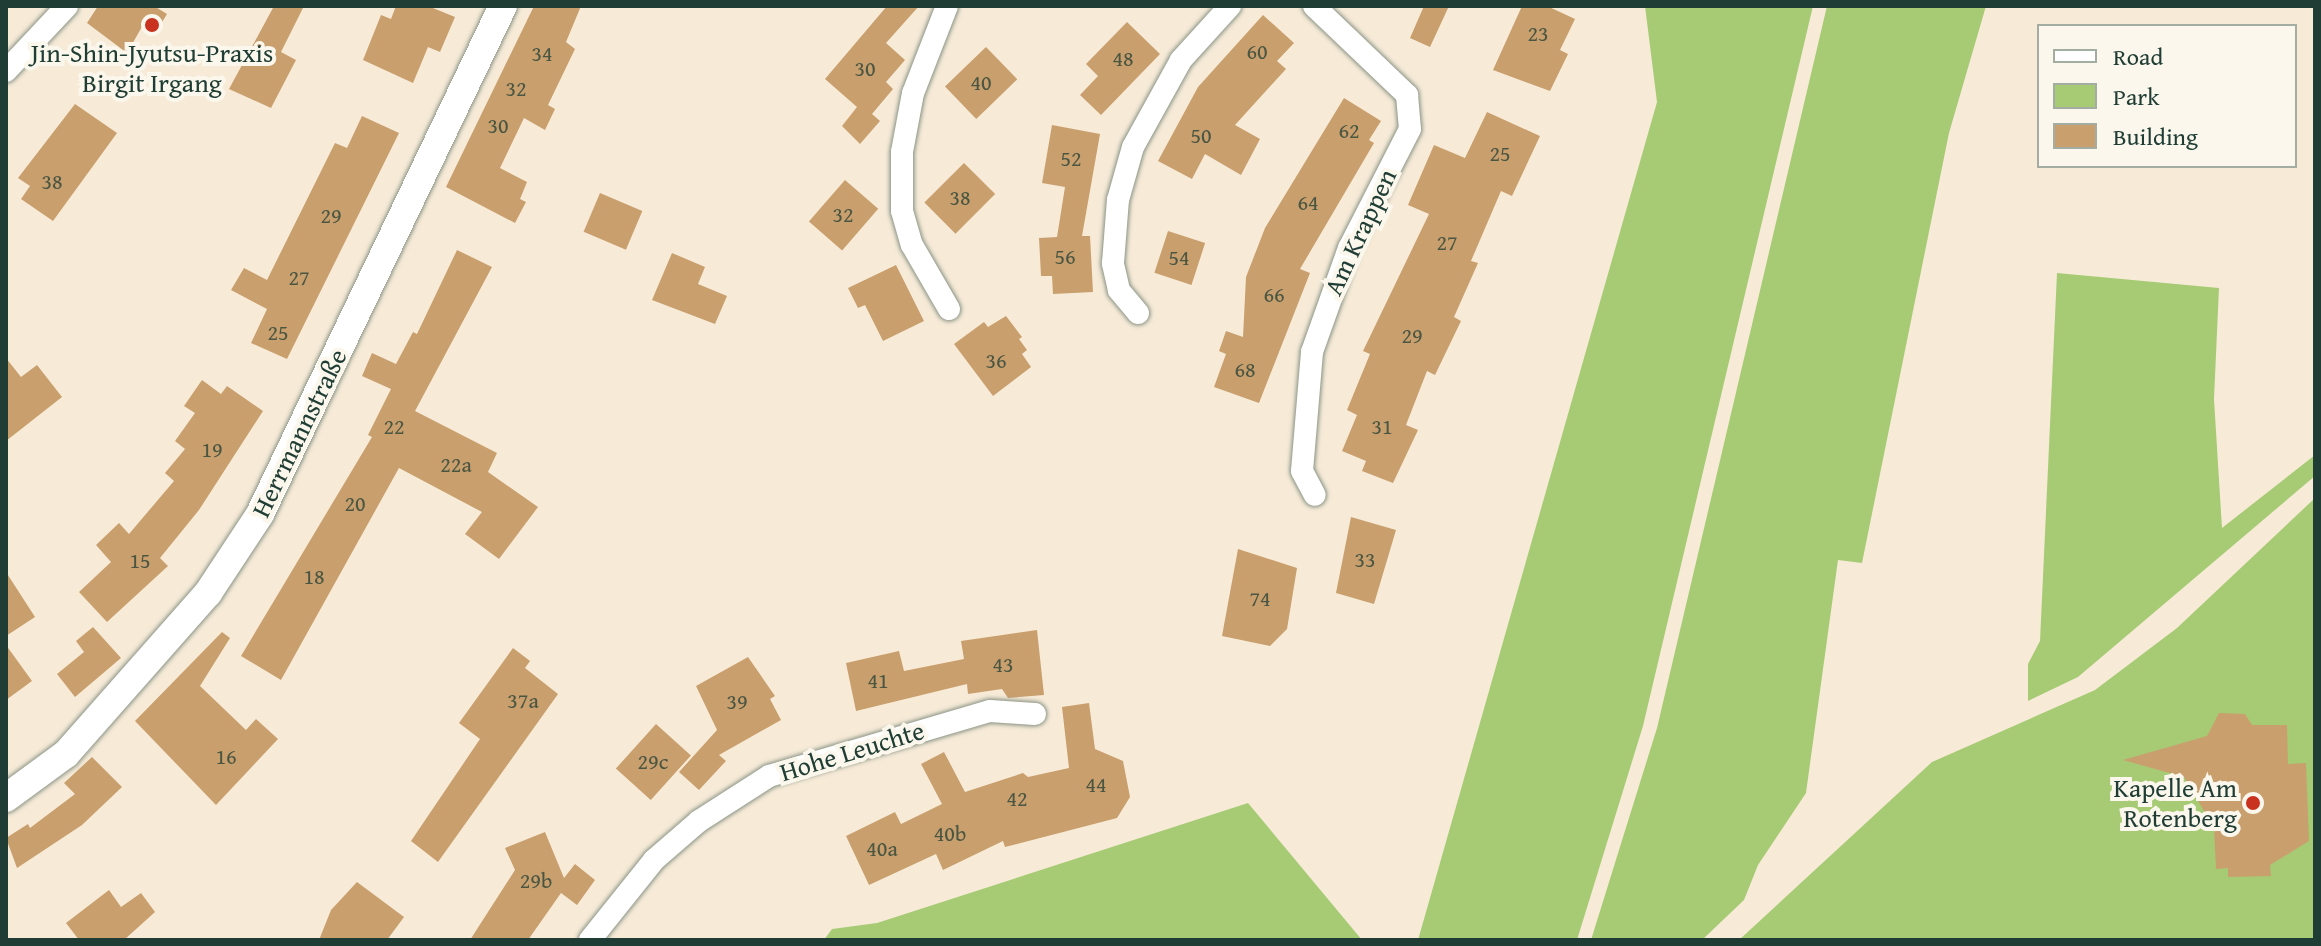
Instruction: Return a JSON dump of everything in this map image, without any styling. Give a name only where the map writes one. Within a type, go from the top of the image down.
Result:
[{"type":"street","points":[[6,71],[67,6]]},
{"type":"street","name":"Herrmannstraße","points":[[6,798],[66,754],[208,593],[260,514],[503,6]]},
{"type":"street","points":[[947,6],[913,93],[902,152],[902,211],[912,245],[949,309]]},
{"type":"street","points":[[1138,313],[1119,290],[1113,263],[1118,200],[1133,147],[1181,60],[1230,6]]},
{"type":"street","name":"Am Krappen","points":[[1314,6],[1407,95],[1410,129],[1349,248],[1312,352],[1302,471],[1315,495]]},
{"type":"street","name":"Hohe Leuchte","points":[[590,940],[654,860],[699,821],[769,776],[990,711],[1035,714]]},
{"type":"green space","points":[[1645,6],[1813,6],[1643,726],[1577,940],[1418,940],[1657,102]]},
{"type":"green space","points":[[1827,6],[1986,6],[1949,133],[1862,563],[1838,560],[1806,793],[1758,865],[1744,900],[1702,940],[1591,940],[1657,728]]},
{"type":"green space","points":[[2057,273],[2219,288],[2214,399],[2222,528],[2315,455],[2315,476],[2078,677],[2028,701],[2028,664],[2040,641]]},
{"type":"green space","points":[[2315,498],[2315,940],[1739,940],[1932,762],[2095,690],[2177,628]]},
{"type":"green space","points":[[1248,803],[1362,940],[824,940],[832,929],[877,923]]},
{"type":"building","points":[[98,6],[154,6],[167,14],[156,32],[143,25],[127,53],[87,23]]},
{"type":"building","points":[[274,6],[304,6],[281,52],[296,60],[271,108],[229,89]]},
{"type":"building","points":[[396,6],[428,6],[455,17],[440,52],[428,47],[413,83],[363,60],[381,15],[391,19]]},
{"type":"building","points":[[534,6],[581,6],[566,42],[575,49],[548,105],[555,109],[545,130],[524,118],[500,168],[527,182],[520,199],[526,202],[515,223],[446,187]]},
{"type":"building","points":[[887,6],[919,6],[886,43],[905,60],[886,82],[893,89],[872,114],[880,121],[860,144],[842,126],[857,107],[825,79]]},
{"type":"building","points":[[1424,6],[1449,6],[1430,47],[1410,38]]},
{"type":"building","points":[[1522,6],[1547,6],[1575,19],[1560,50],[1568,54],[1550,91],[1493,70]]},
{"type":"building","points":[[1263,15],[1294,43],[1277,61],[1286,69],[1235,125],[1260,139],[1241,175],[1205,154],[1192,179],[1158,161],[1198,87]]},
{"type":"building","points":[[1127,22],[1160,54],[1101,115],[1080,95],[1098,76],[1086,64]]},
{"type":"building","points":[[986,47],[1017,79],[976,119],[945,87]]},
{"type":"building","points":[[1344,98],[1381,121],[1369,140],[1374,143],[1300,269],[1310,273],[1259,403],[1214,387],[1226,354],[1219,351],[1226,331],[1243,337],[1246,277],[1265,228]]},
{"type":"building","points":[[75,104],[117,133],[53,221],[21,199],[30,186],[18,178]]},
{"type":"building","points":[[1487,112],[1540,136],[1512,196],[1501,191],[1471,261],[1478,263],[1454,317],[1461,321],[1435,375],[1427,371],[1406,425],[1418,430],[1393,483],[1362,471],[1366,461],[1342,451],[1357,415],[1347,410],[1370,354],[1363,351],[1429,214],[1408,205],[1434,145],[1465,158]]},
{"type":"building","points":[[362,116],[399,133],[287,359],[251,343],[267,309],[231,290],[244,268],[267,280],[335,143],[347,148]]},
{"type":"building","points":[[1052,125],[1100,134],[1082,236],[1090,236],[1093,292],[1053,294],[1052,276],[1041,276],[1039,238],[1057,237],[1065,187],[1042,183]]},
{"type":"building","points":[[964,163],[995,194],[956,234],[924,203]]},
{"type":"building","points":[[845,180],[878,209],[842,250],[809,222]]},
{"type":"building","points":[[600,193],[642,211],[626,250],[584,232]]},
{"type":"building","points":[[1168,231],[1205,243],[1191,285],[1154,273]]},
{"type":"building","points":[[457,250],[492,267],[415,411],[497,453],[488,472],[538,507],[499,559],[465,534],[482,512],[399,468],[281,680],[241,656],[372,437],[368,435],[391,389],[362,376],[372,353],[396,364],[413,332],[417,334]]},
{"type":"building","points":[[672,253],[705,267],[698,284],[727,296],[715,324],[652,300]]},
{"type":"building","points":[[896,265],[924,321],[883,341],[865,305],[858,308],[848,288]]},
{"type":"building","points":[[1006,316],[1022,337],[1019,339],[1027,350],[1022,354],[1031,367],[993,396],[954,344],[984,322],[988,327]]},
{"type":"building","points":[[6,358],[21,377],[37,365],[62,397],[6,441]]},
{"type":"building","points":[[202,380],[221,394],[227,386],[263,411],[199,510],[160,558],[168,566],[107,622],[79,592],[111,562],[96,545],[119,523],[129,534],[174,481],[165,473],[185,449],[175,441],[195,413],[184,406]]},
{"type":"building","points":[[1351,517],[1396,530],[1374,604],[1336,593]]},
{"type":"building","points":[[1238,549],[1297,568],[1287,629],[1270,646],[1222,636]]},
{"type":"building","points":[[6,572],[35,617],[6,636]]},
{"type":"building","points":[[93,627],[121,658],[75,697],[57,674],[84,652],[76,641]]},
{"type":"building","points":[[1037,630],[1044,695],[1008,698],[1002,689],[968,694],[967,684],[856,711],[846,663],[899,651],[904,671],[964,659],[961,641]]},
{"type":"building","points":[[222,632],[230,638],[200,686],[246,730],[256,719],[278,739],[216,805],[135,721]]},
{"type":"building","points":[[6,645],[32,681],[6,700]]},
{"type":"building","points":[[513,648],[530,661],[525,668],[558,694],[438,862],[411,841],[480,739],[459,723]]},
{"type":"building","points":[[748,657],[775,696],[770,699],[781,720],[719,755],[726,761],[699,790],[679,772],[717,730],[696,686]]},
{"type":"building","points":[[1089,703],[1095,749],[1123,761],[1130,797],[1117,818],[1005,847],[1003,841],[943,870],[936,854],[869,885],[846,836],[895,812],[901,824],[942,804],[921,764],[944,752],[965,792],[1023,773],[1028,777],[1069,768],[1062,707]]},
{"type":"building","name":"Kapelle Am Rotenberg","points":[[2219,713],[2245,714],[2252,725],[2287,725],[2288,764],[2306,763],[2309,841],[2270,865],[2271,876],[2228,877],[2228,868],[2216,869],[2214,828],[2184,777],[2123,760],[2207,736]]},
{"type":"building","points":[[656,724],[691,755],[651,800],[616,769]]},
{"type":"building","points":[[92,757],[122,787],[82,825],[17,868],[6,838],[28,824],[30,828],[75,794],[64,783]]},
{"type":"building","points":[[545,832],[564,878],[575,864],[595,880],[577,905],[561,893],[528,940],[470,940],[515,870],[505,848]]},
{"type":"building","points":[[357,882],[404,917],[387,940],[319,940],[331,910]]},
{"type":"building","points":[[109,890],[121,907],[141,893],[155,912],[124,940],[79,940],[66,923]]},
{"type":"place","name":"Jin-Shin-Jyutsu-Praxis Birgit Irgang","points":[[152,25]]},
{"type":"place","name":"Kapelle Am Rotenberg","points":[[2253,803]]}]
